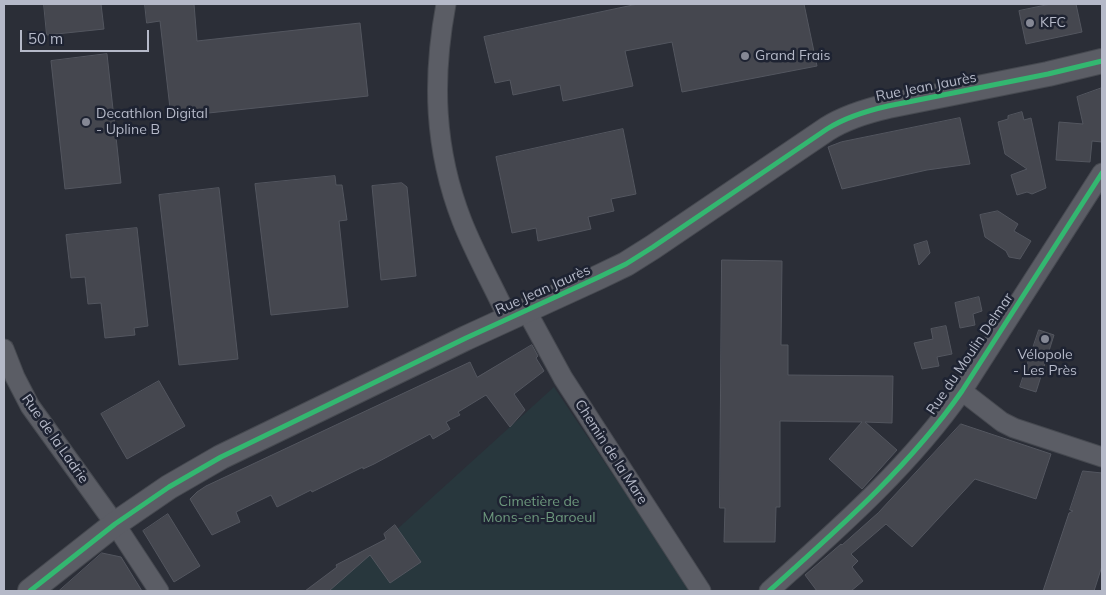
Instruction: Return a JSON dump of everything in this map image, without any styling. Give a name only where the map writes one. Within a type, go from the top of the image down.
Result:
[{"type":"street","name":"Chemin de la Mare","points":[[446,4],[436,77],[437,115],[443,153],[461,219],[517,314],[564,378],[701,591]]},
{"type":"street","name":"Rue Jean Jaurès","points":[[30,591],[115,524],[170,487],[236,448],[638,257],[807,142],[846,118],[888,106],[1048,74],[1102,61]]},
{"type":"street","name":"Rue Jean Jaurès","points":[[1048,74],[1102,69]]},
{"type":"street","name":"Rue du Moulin Delmar","points":[[769,591],[867,501],[921,443],[944,415],[962,391],[1102,173]]},
{"type":"street","name":"Rue de la Ladrie","points":[[4,349],[15,377],[30,406],[115,524],[159,591]]},
{"type":"street","points":[[962,391],[1002,422],[1014,428],[1102,457]]},
{"type":"green space","name":"Cimetière de Mons-en-Baroeul","points":[[554,387],[691,591],[329,591]]},
{"type":"building","points":[[44,4],[101,4],[104,29],[47,35]]},
{"type":"building","points":[[145,4],[194,4],[197,41],[360,23],[368,96],[171,117],[160,21],[147,23]]},
{"type":"building","points":[[638,4],[804,4],[817,66],[682,92],[672,42],[625,51],[633,86],[563,101],[560,85],[513,95],[510,80],[495,83],[484,37]]},
{"type":"building","points":[[1051,4],[1076,4],[1082,32],[1026,44],[1019,11]]},
{"type":"building","name":"Decathlon Digital - Upline B","points":[[107,54],[121,183],[65,189],[51,61]]},
{"type":"building","points":[[1102,88],[1102,142],[1092,141],[1090,162],[1056,160],[1059,122],[1083,124],[1077,97]]},
{"type":"building","points":[[1022,112],[1024,120],[1031,118],[1046,188],[1032,194],[1027,192],[1017,195],[1011,175],[1027,169],[1005,154],[998,122],[1008,119],[1008,116]]},
{"type":"building","points":[[960,118],[970,164],[927,170],[842,189],[828,147],[841,142]]},
{"type":"building","points":[[623,129],[636,194],[611,199],[614,211],[588,217],[591,229],[538,241],[536,228],[512,233],[496,157]]},
{"type":"building","points":[[335,176],[336,185],[342,185],[347,220],[339,221],[348,307],[271,315],[255,184]]},
{"type":"building","points":[[402,183],[407,187],[416,276],[381,280],[372,186]]},
{"type":"building","points":[[219,188],[238,359],[179,365],[159,195]]},
{"type":"building","points":[[998,211],[1018,224],[1014,231],[1031,241],[1020,259],[1009,257],[1006,251],[985,237],[980,215]]},
{"type":"building","points":[[137,228],[148,326],[134,328],[135,335],[105,338],[101,303],[88,304],[85,277],[71,278],[66,235]]},
{"type":"building","points":[[927,241],[930,253],[919,265],[914,245]]},
{"type":"building","points":[[722,260],[782,261],[781,345],[788,345],[788,375],[893,376],[892,423],[865,422],[897,450],[862,489],[829,459],[862,422],[780,421],[780,507],[776,507],[775,542],[724,542],[725,508],[720,508]]},
{"type":"building","points":[[979,297],[982,311],[973,314],[975,325],[960,328],[955,303]]},
{"type":"building","points":[[946,326],[952,354],[937,357],[939,366],[922,369],[914,343],[933,339],[931,329]]},
{"type":"building","points":[[1039,330],[1054,335],[1036,392],[1020,387]]},
{"type":"building","points":[[532,345],[538,356],[536,358],[544,371],[514,394],[525,410],[510,427],[486,395],[458,412],[460,415],[446,422],[450,429],[433,439],[430,434],[374,464],[363,469],[363,467],[312,492],[311,490],[277,507],[271,495],[236,512],[240,522],[212,535],[190,499],[206,486],[470,362],[477,377]]},
{"type":"building","points":[[159,381],[185,426],[127,459],[101,414]]},
{"type":"building","points":[[961,424],[1051,454],[1036,499],[975,479],[912,547],[886,524],[851,554],[858,561],[852,567],[863,581],[851,591],[817,591],[805,575],[878,513]]},
{"type":"building","points":[[1083,471],[1102,473],[1102,566],[1094,591],[1043,591],[1069,513],[1073,511],[1070,510]]},
{"type":"building","points":[[168,514],[200,566],[174,582],[143,531]]},
{"type":"building","points":[[395,525],[421,562],[390,583],[370,555],[329,591],[305,591],[337,567],[336,565],[386,539],[384,534]]},
{"type":"building","points":[[102,553],[121,557],[142,591],[59,591]]},
{"type":"cycle path","points":[[30,591],[115,524],[169,487],[221,457],[466,338],[626,264],[841,121],[864,112],[888,106],[1048,74],[1102,61]]},
{"type":"cycle path","points":[[769,591],[872,496],[919,446],[941,419],[962,391],[1102,173]]},
{"type":"place","name":"KFC","points":[[1030,23]]},
{"type":"place","name":"Grand Frais","points":[[745,56]]},
{"type":"place","name":"Decathlon Digital - Upline B","points":[[86,122]]},
{"type":"place","name":"Vélopole - Les Près","points":[[1045,339]]}]
